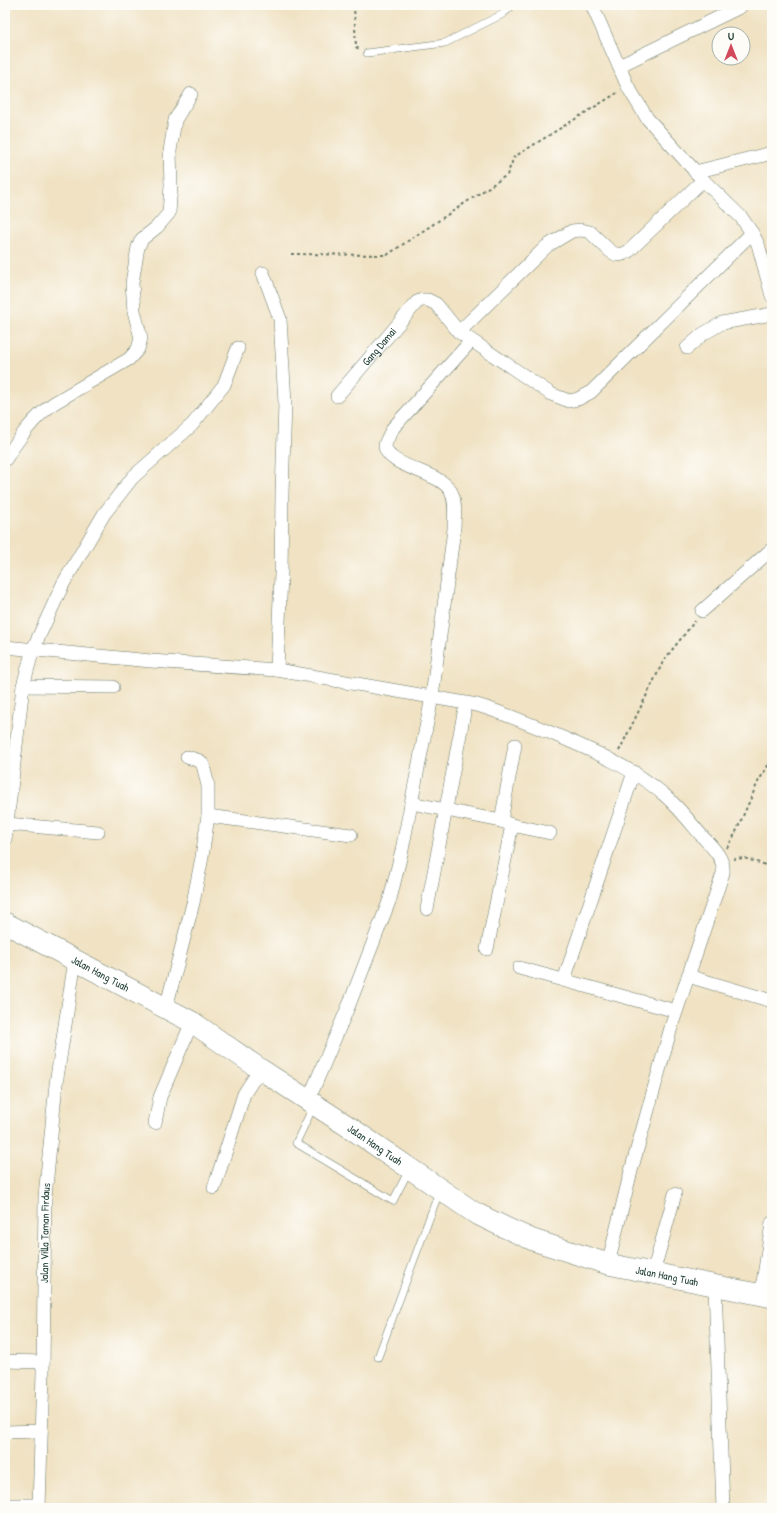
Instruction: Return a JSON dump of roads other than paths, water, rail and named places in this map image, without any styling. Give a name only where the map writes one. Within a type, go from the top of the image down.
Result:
[{"type":"main road","name":"Jalan Hang Tuah","points":[[5,923],[192,1022],[475,1213],[533,1240],[608,1264],[766,1296]]},
{"type":"street","points":[[592,5],[628,87],[647,118],[699,176],[741,217],[752,232],[758,244],[772,296]]},
{"type":"street","points":[[619,66],[740,8],[742,5]]},
{"type":"street","points":[[5,460],[26,429],[45,410],[54,403],[129,358],[138,349],[141,338],[134,311],[132,283],[138,247],[142,239],[158,227],[169,213],[172,185],[170,151],[175,120],[191,94]]},
{"type":"street","points":[[752,232],[591,392],[578,399],[569,401],[551,394],[459,332],[547,246],[572,231],[581,230],[590,232],[610,251],[617,255],[623,254],[634,246],[699,176],[772,152]]},
{"type":"street","points":[[263,273],[280,319],[285,403],[282,493],[282,574],[276,670]]},
{"type":"street","name":"Gang Damai","points":[[337,396],[417,302],[428,300],[436,304],[459,332]]},
{"type":"street","points":[[687,348],[703,334],[722,323],[772,314]]},
{"type":"street","points":[[311,1103],[390,899],[432,696],[454,530],[454,502],[450,490],[439,479],[394,460],[387,452],[385,444],[393,428],[471,341]]},
{"type":"street","points":[[5,840],[9,766],[23,686],[33,648],[63,584],[104,514],[133,477],[192,425],[224,385],[238,348]]},
{"type":"street","points":[[702,611],[772,549]]},
{"type":"street","points":[[5,647],[33,648],[151,661],[276,670],[477,704],[498,711],[614,761],[634,772],[675,804],[721,860],[723,873],[676,1011],[633,1164],[608,1264]]},
{"type":"street","points":[[23,686],[113,687]]},
{"type":"street","points":[[427,909],[464,714]]},
{"type":"street","points":[[487,949],[506,823],[515,744]]},
{"type":"street","points":[[166,1008],[193,903],[208,816],[208,786],[203,765],[200,761],[187,757]]},
{"type":"street","points":[[564,980],[634,772]]},
{"type":"street","points":[[411,803],[550,833]]},
{"type":"street","points":[[208,816],[351,835]]},
{"type":"street","points":[[7,824],[98,832]]},
{"type":"street","name":"Jalan Villa Taman Firdaus","points":[[39,1507],[45,1197],[56,1084],[76,960]]},
{"type":"street","points":[[519,968],[676,1011]]},
{"type":"street","points":[[688,976],[772,1001]]},
{"type":"street","points":[[155,1123],[160,1097],[192,1022]]},
{"type":"street","points":[[214,1188],[244,1094],[260,1069]]},
{"type":"street","points":[[653,1273],[675,1194]]},
{"type":"street","points":[[766,1296],[772,1223]]},
{"type":"street","points":[[715,1286],[722,1508]]},
{"type":"street","points":[[5,1361],[43,1362]]},
{"type":"street","points":[[5,1432],[41,1431]]},
{"type":"street","points":[[5,1505],[39,1507]]},
{"type":"lane","points":[[367,53],[445,43],[503,14],[513,5]]},
{"type":"lane","points":[[311,1103],[296,1143],[393,1201],[410,1168]]},
{"type":"lane","points":[[378,1357],[440,1190]]}]
